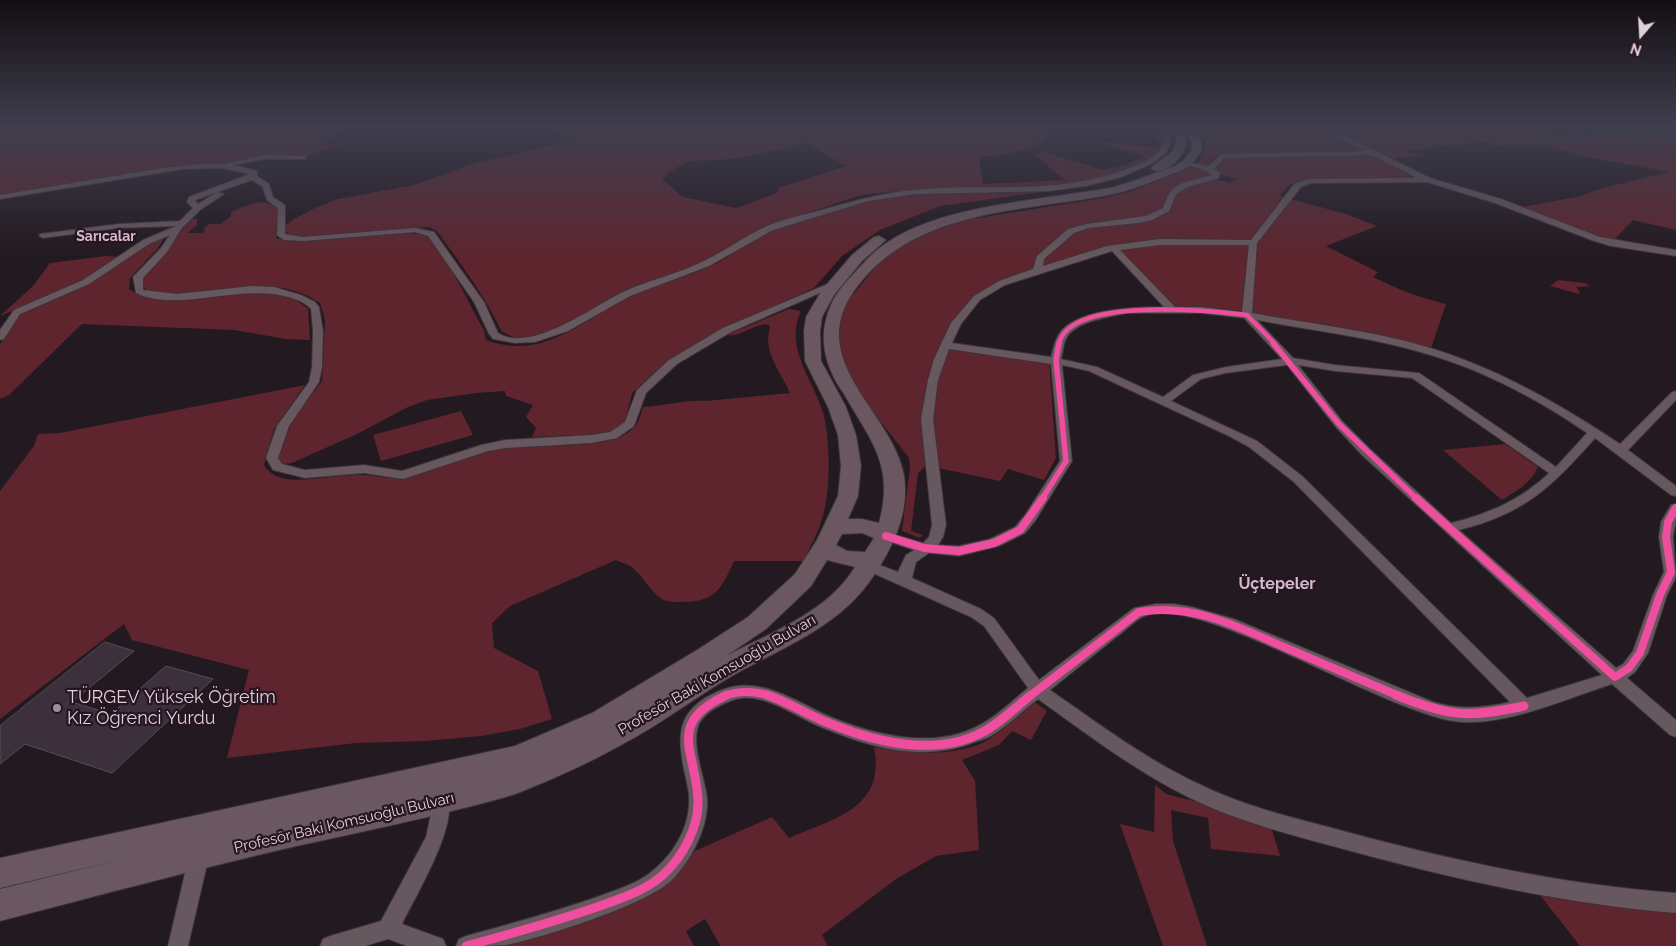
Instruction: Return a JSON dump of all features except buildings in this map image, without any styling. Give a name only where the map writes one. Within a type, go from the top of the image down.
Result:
[{"type":"main road","name":"Profesör Baki Komsuoğlu Bulvarı","points":[[0,872],[518,757],[536,751],[602,721],[757,623],[803,580],[829,538],[848,496],[850,451],[841,416],[814,361],[812,331],[818,309],[833,285],[857,258],[871,246],[898,229],[914,223],[974,207],[1095,188],[1154,170]]},
{"type":"main road","name":"Profesör Baki Komsuoğlu Bulvarı","points":[[0,905],[275,837],[441,802],[514,782],[712,689],[815,620],[853,588],[876,553],[895,495],[893,468],[885,448],[839,371],[832,350],[830,333],[833,317],[846,291],[872,262],[892,245],[908,235],[934,225],[978,213],[1116,190],[1158,177],[1172,170]]},
{"type":"main road","points":[[847,525],[867,527],[879,531],[876,553],[865,560],[842,558],[831,554],[829,538],[847,525]]},
{"type":"street","points":[[0,196],[175,170]]},
{"type":"street","points":[[244,170],[252,172],[253,177],[266,186],[270,198],[282,207],[281,235],[287,238],[303,239],[415,230],[431,234],[479,302],[494,334],[504,339],[524,340],[544,337],[564,329],[620,297],[706,264],[762,231],[780,224],[882,195],[942,191],[1049,189],[1095,182],[1131,170]]},
{"type":"street","points":[[1037,271],[1040,258],[1072,231],[1087,226],[1124,223],[1149,218],[1166,209],[1178,189],[1185,185],[1216,176],[1216,173],[1213,170]]},
{"type":"street","points":[[1408,170],[1427,180],[1498,201],[1596,239],[1676,253]]},
{"type":"street","points":[[253,177],[232,183],[214,199],[197,208],[180,225],[164,250],[138,277],[138,286],[139,291],[145,294],[177,297],[252,289],[274,290],[298,297],[312,304],[316,309],[318,331],[317,367],[314,382],[283,426],[272,458],[277,467],[295,473],[316,474],[364,469],[403,474],[485,448],[505,444],[592,439],[613,434],[630,424],[641,392],[656,375],[674,362],[727,330],[833,285]]},
{"type":"street","points":[[1427,180],[1302,183],[1298,185],[1252,243],[1247,315],[1290,361],[1339,424],[1448,528],[1676,730]]},
{"type":"street","points":[[43,236],[126,225],[180,225]]},
{"type":"street","points":[[0,318],[80,286],[146,242],[180,225]]},
{"type":"street","points":[[904,580],[905,567],[914,554],[934,540],[939,525],[927,419],[933,380],[939,359],[962,314],[977,298],[1002,283],[1079,257],[1114,248],[1160,242],[1252,243]]},
{"type":"street","points":[[1114,248],[1172,310]]},
{"type":"street","points":[[783,307],[796,306],[818,309]]},
{"type":"street","points":[[876,553],[924,548],[950,551],[979,548],[1020,530],[1030,518],[1066,460],[1056,360],[1060,340],[1067,330],[1090,318],[1127,310],[1201,310],[1247,315],[1394,342],[1430,351],[1490,373],[1526,390],[1621,450],[1676,492]]},
{"type":"street","points":[[0,337],[17,312]]},
{"type":"street","points":[[946,345],[1056,360],[1094,369],[1225,429],[1253,444],[1298,479],[1524,706]]},
{"type":"street","points":[[1163,402],[1197,377],[1226,370],[1290,361],[1335,368],[1415,375],[1557,473]]},
{"type":"street","points":[[1621,450],[1671,406],[1676,394]]},
{"type":"street","points":[[1448,528],[1476,522],[1521,503],[1557,473],[1594,432]]},
{"type":"street","points":[[466,946],[568,917],[622,897],[650,884],[664,874],[677,859],[688,840],[695,822],[699,806],[687,741],[690,726],[696,715],[705,705],[712,689],[760,693],[782,700],[825,721],[861,734],[898,744],[949,743],[983,732],[1139,612],[1154,608],[1194,613],[1230,623],[1424,706],[1453,714],[1475,716],[1524,706],[1615,677],[1629,668],[1640,653],[1660,595],[1671,572],[1666,537],[1668,522],[1676,508]]},
{"type":"street","points":[[876,553],[904,580],[976,612],[990,622],[1038,690],[1122,749],[1162,774],[1196,792],[1235,809],[1278,823],[1489,878],[1596,897],[1676,903]]},
{"type":"street","points":[[388,929],[435,838],[441,802]]},
{"type":"street","points":[[178,946],[200,856]]},
{"type":"street","points":[[330,946],[388,929],[436,946]]},
{"type":"shaded area","points":[[0,170],[173,170],[0,195]]},
{"type":"shaded area","points":[[455,170],[673,170],[662,179],[683,197],[736,208],[777,193],[778,188],[833,170],[981,170],[983,184],[1065,180],[1053,170],[1123,170],[1089,181],[1029,188],[917,189],[861,195],[760,229],[699,264],[617,295],[578,319],[535,337],[513,337],[502,332],[472,280],[437,231],[430,227],[311,237],[298,237],[286,232],[285,226],[294,219],[338,199],[414,185]]},
{"type":"shaded area","points":[[1185,170],[1206,170],[1211,174],[1209,177],[1229,183],[1237,179],[1220,174],[1215,170],[1400,170],[1413,178],[1298,180],[1287,187],[1280,196],[1346,214],[1377,226],[1326,246],[1378,272],[1373,277],[1409,293],[1446,304],[1430,351],[1247,315],[1172,310],[1114,248],[1020,276],[977,298],[946,344],[1049,359],[1056,458],[1044,480],[1008,469],[1000,481],[933,467],[932,459],[918,473],[911,531],[923,535],[920,538],[902,531],[910,468],[909,458],[862,398],[840,354],[838,336],[839,319],[846,303],[879,263],[894,250],[933,229],[959,221],[1104,198],[1132,191]]},
{"type":"shaded area","points":[[1659,170],[1676,170],[1676,230],[1633,220],[1611,243],[1516,208],[1578,197],[1599,189],[1669,172]]},
{"type":"shaded area","points":[[1048,191],[940,206],[880,230],[842,256],[814,288],[708,336],[660,368],[632,393],[626,418],[622,426],[603,434],[532,437],[536,428],[526,417],[533,405],[506,396],[505,391],[477,393],[427,400],[408,407],[357,434],[292,463],[284,464],[278,460],[277,454],[295,416],[322,381],[325,320],[320,303],[303,294],[268,287],[180,295],[146,290],[143,285],[143,277],[193,219],[197,219],[197,225],[187,233],[202,233],[206,230],[203,229],[209,224],[221,224],[231,216],[231,212],[260,202],[272,204],[278,208],[276,238],[311,240],[402,233],[418,234],[428,238],[443,256],[458,281],[484,330],[486,340],[507,345],[527,346],[546,342],[632,296],[717,263],[768,231],[856,203],[892,197],[959,192]]},
{"type":"shaded area","points":[[165,236],[158,248],[130,278],[129,289],[145,297],[156,299],[256,291],[276,294],[293,299],[308,309],[310,340],[286,339],[234,330],[82,324],[9,395],[0,399],[0,344],[21,314],[37,305],[71,293],[137,253],[148,243]]},
{"type":"shaded area","points":[[106,256],[119,257],[88,278],[54,295],[0,316],[33,286],[50,263]]},
{"type":"shaded area","points":[[1558,280],[1585,283],[1590,286],[1576,287],[1580,292],[1579,294],[1550,286]]},
{"type":"shaded area","points":[[789,309],[801,311],[796,325],[798,352],[824,416],[828,453],[828,482],[825,508],[818,530],[804,561],[734,561],[725,580],[709,597],[702,600],[678,602],[661,599],[633,568],[616,560],[510,606],[492,623],[494,648],[538,671],[552,719],[520,729],[481,736],[426,741],[356,743],[227,758],[249,670],[132,640],[124,624],[0,719],[0,491],[34,446],[38,434],[60,433],[305,385],[274,429],[264,465],[268,470],[279,477],[294,480],[357,475],[394,478],[407,477],[469,456],[506,447],[594,444],[611,440],[625,434],[636,425],[643,407],[790,393],[770,353],[768,345],[769,325],[758,326],[738,334],[727,335]]},
{"type":"shaded area","points":[[461,411],[473,435],[381,461],[373,435]]},
{"type":"shaded area","points":[[1505,444],[1538,467],[1527,482],[1502,500],[1443,450]]},
{"type":"shaded area","points":[[1035,702],[1047,711],[1031,740],[1012,731],[999,745],[962,760],[975,781],[979,850],[936,856],[896,879],[822,935],[828,946],[719,946],[705,919],[686,931],[694,946],[502,946],[570,923],[688,854],[772,817],[789,838],[839,817],[865,797],[872,784],[876,768],[874,747],[927,753],[967,748],[986,741]]},
{"type":"shaded area","points":[[1155,785],[1166,794],[1269,820],[1280,856],[1211,849],[1208,818],[1171,810],[1173,841],[1207,946],[1163,946],[1120,824],[1154,832]]},
{"type":"shaded area","points":[[1532,885],[1676,903],[1676,946],[1580,946]]},
{"type":"cycle path","points":[[886,536],[924,548],[959,551],[994,543],[1020,530],[1030,518],[1066,461],[1056,360],[1060,340],[1067,330],[1090,318],[1127,310],[1201,310],[1247,315],[1283,353],[1339,424],[1366,452],[1615,677],[1629,668],[1640,653],[1660,595],[1671,572],[1666,537],[1668,522],[1676,508]]},
{"type":"cycle path","points":[[466,946],[555,921],[607,903],[644,887],[664,874],[687,844],[697,816],[698,797],[689,752],[689,729],[700,711],[726,695],[739,692],[752,691],[778,698],[826,722],[880,740],[909,745],[931,745],[952,742],[983,732],[1139,612],[1156,609],[1174,609],[1192,612],[1229,623],[1401,697],[1453,714],[1489,713],[1524,706]]},
{"type":"place","name":"TÜRGEV Yüksek Öğretim Kız Öğrenci Yurdu","points":[[57,708]]},
{"type":"district","name":"Sarıcalar","points":[[106,237]]},
{"type":"district","name":"Üçtepeler","points":[[1277,584]]}]
